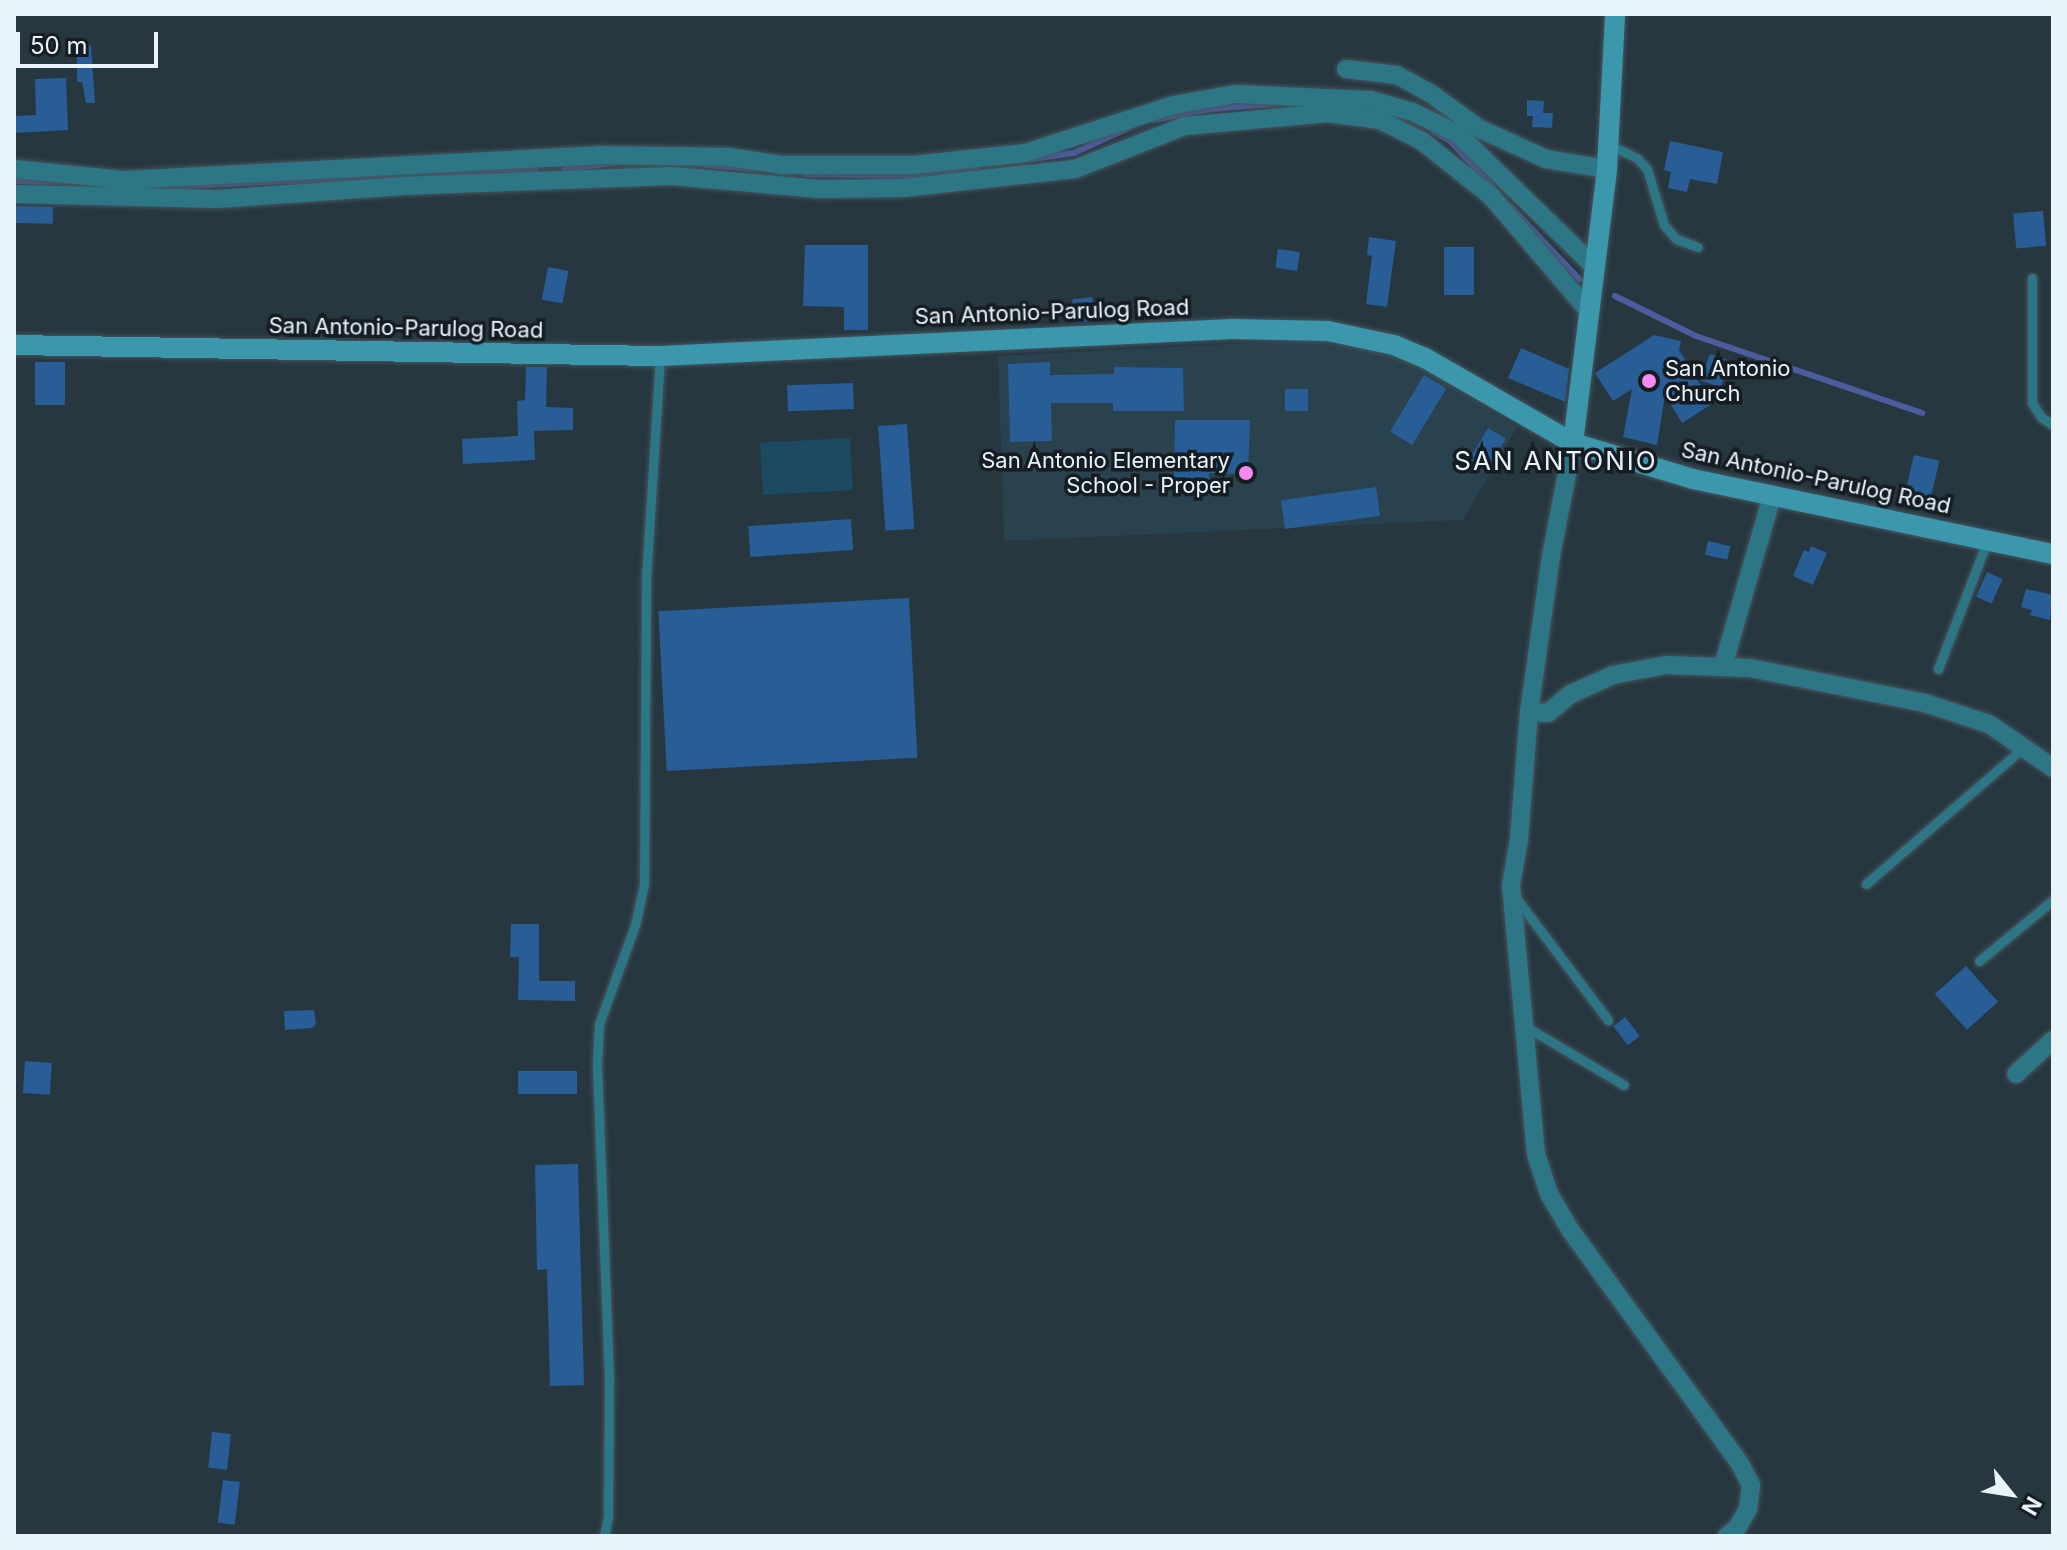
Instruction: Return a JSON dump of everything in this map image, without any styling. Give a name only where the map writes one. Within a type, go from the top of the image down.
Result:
[{"type":"street","points":[[1615,14],[1607,169],[1596,268],[1573,443],[1551,556],[1529,712],[1519,840],[1511,885],[1536,1154],[1549,1194],[1571,1231],[1740,1464],[1751,1485],[1748,1509],[1737,1528],[1727,1536]]},
{"type":"street","points":[[1346,69],[1397,75],[1430,93],[1480,129],[1546,159],[1607,169]]},
{"type":"street","points":[[14,169],[125,180],[598,155],[729,157],[783,165],[913,165],[1025,153],[1174,105],[1236,94],[1370,100],[1413,112],[1458,134],[1596,268]]},
{"type":"street","points":[[14,194],[217,199],[401,186],[672,176],[822,189],[903,188],[1075,169],[1113,151],[1185,126],[1328,113],[1380,120],[1422,141],[1491,196],[1589,311]]},
{"type":"street","name":"San Antonio-Parulog Road","points":[[14,345],[660,356],[1232,329],[1328,331],[1394,345],[1425,358],[1573,443],[1693,479],[2053,554]]},
{"type":"street","points":[[1723,666],[1772,496]]},
{"type":"street","points":[[1529,712],[1548,713],[1571,694],[1613,675],[1666,665],[1750,668],[1925,703],[1989,724],[2053,768]]},
{"type":"street","points":[[2016,1074],[2053,1040]]},
{"type":"lane","points":[[1608,144],[1637,158],[1647,169],[1664,225],[1676,239],[1698,247]]},
{"type":"lane","points":[[2032,278],[2032,403],[2041,417],[2053,425]]},
{"type":"lane","points":[[604,1536],[608,1517],[609,1379],[597,1064],[599,1024],[635,925],[644,884],[646,579],[660,356]]},
{"type":"lane","points":[[1938,669],[1988,539]]},
{"type":"lane","points":[[1866,884],[2024,747]]},
{"type":"lane","points":[[1513,895],[1608,1020]]},
{"type":"lane","points":[[1979,961],[2053,900]]},
{"type":"lane","points":[[1522,1024],[1624,1085]]},
{"type":"shaded area","name":"San Antonio Elementary School - Proper","points":[[1323,339],[1375,348],[1416,364],[1517,427],[1463,520],[1004,541],[998,356]]},
{"type":"shaded area","points":[[850,438],[853,490],[763,495],[760,443]]},
{"type":"building","points":[[91,45],[95,103],[86,103],[82,82],[77,82],[77,47]]},
{"type":"building","points":[[66,78],[68,130],[14,133],[14,116],[36,115],[35,79]]},
{"type":"building","points":[[1527,100],[1544,101],[1543,113],[1553,113],[1552,128],[1532,127],[1533,116],[1527,116]]},
{"type":"building","points":[[1670,141],[1723,152],[1717,184],[1690,179],[1687,192],[1668,188],[1671,172],[1664,170]]},
{"type":"building","points":[[14,206],[53,207],[53,224],[14,223]]},
{"type":"building","points":[[2043,211],[2046,246],[2016,248],[2013,214]]},
{"type":"building","points":[[1369,237],[1396,241],[1387,307],[1366,304],[1372,256],[1367,255]]},
{"type":"building","points":[[805,245],[868,245],[868,330],[844,330],[844,307],[803,306]]},
{"type":"building","points":[[1444,247],[1474,247],[1474,295],[1444,295]]},
{"type":"building","points":[[1278,249],[1300,252],[1297,271],[1275,268]]},
{"type":"building","points":[[548,267],[569,271],[562,303],[542,299]]},
{"type":"building","points":[[1092,297],[1095,321],[1075,323],[1072,299]]},
{"type":"building","name":"San Antonio Church","points":[[1654,335],[1681,341],[1679,350],[1712,404],[1682,423],[1665,395],[1657,445],[1623,437],[1632,389],[1613,401],[1595,373]]},
{"type":"building","points":[[1521,348],[1569,369],[1565,402],[1508,378]]},
{"type":"building","points":[[1710,354],[1730,361],[1721,387],[1701,380]]},
{"type":"building","points":[[35,362],[65,362],[65,405],[35,405]]},
{"type":"building","points":[[1050,362],[1050,375],[1114,374],[1114,367],[1183,368],[1184,411],[1113,411],[1113,403],[1051,403],[1052,441],[1010,442],[1008,364]]},
{"type":"building","points":[[526,367],[547,367],[546,407],[573,408],[573,430],[534,431],[535,460],[463,464],[462,439],[518,436],[517,401],[525,400]]},
{"type":"building","points":[[1424,375],[1446,388],[1412,445],[1390,432]]},
{"type":"building","points":[[853,383],[854,409],[788,411],[787,385]]},
{"type":"building","points":[[1285,389],[1308,389],[1308,411],[1285,411]]},
{"type":"building","points":[[1175,420],[1250,420],[1248,474],[1209,473],[1209,479],[1174,478]]},
{"type":"building","points":[[907,424],[914,529],[885,531],[878,426]]},
{"type":"building","points":[[1488,428],[1506,439],[1487,471],[1469,460]]},
{"type":"building","points":[[1914,455],[1939,461],[1931,498],[1905,492]]},
{"type":"building","points":[[1376,487],[1380,516],[1285,529],[1281,500]]},
{"type":"building","points":[[851,519],[853,550],[750,557],[748,526]]},
{"type":"building","points":[[1708,541],[1730,546],[1727,560],[1705,555]]},
{"type":"building","points":[[1811,546],[1827,553],[1813,585],[1793,576],[1804,550],[1809,552]]},
{"type":"building","points":[[1987,572],[2003,579],[1992,604],[1976,597]]},
{"type":"building","points":[[2026,589],[2053,595],[2050,620],[2030,615],[2032,610],[2021,607]]},
{"type":"building","points":[[909,598],[917,758],[667,771],[658,611]]},
{"type":"building","points":[[511,924],[539,924],[539,981],[575,981],[575,1001],[518,1000],[519,957],[510,957]]},
{"type":"building","points":[[1966,966],[1998,1002],[1967,1030],[1935,994]]},
{"type":"building","points":[[314,1010],[316,1024],[312,1028],[285,1030],[284,1011]]},
{"type":"building","points":[[1625,1017],[1640,1036],[1628,1045],[1613,1026]]},
{"type":"building","points":[[25,1061],[52,1063],[50,1095],[23,1093]]},
{"type":"building","points":[[518,1071],[577,1071],[577,1094],[518,1094]]},
{"type":"building","points":[[578,1164],[584,1385],[550,1386],[547,1269],[537,1270],[535,1165]]},
{"type":"building","points":[[212,1432],[231,1434],[227,1470],[208,1468]]},
{"type":"building","points":[[223,1480],[240,1482],[235,1525],[218,1523]]},
{"type":"waterway","points":[[1153,120],[1211,109],[1272,104]]},
{"type":"waterway","points":[[1032,159],[1074,153],[1135,125]]},
{"type":"waterway","points":[[1434,132],[1450,141],[1493,187]]},
{"type":"waterway","points":[[565,169],[615,163]]},
{"type":"waterway","points":[[706,165],[754,169]]},
{"type":"waterway","points":[[805,174],[919,176],[978,167]]},
{"type":"waterway","points":[[175,186],[535,170]]},
{"type":"waterway","points":[[14,181],[60,182]]},
{"type":"waterway","points":[[1511,207],[1580,280]]},
{"type":"waterway","points":[[1615,296],[1696,336],[1922,413]]},
{"type":"place","name":"San Antonio Church","points":[[1649,381]]},
{"type":"place","name":"San Antonio Elementary School - Proper","points":[[1246,473]]},
{"type":"district","name":"SAN ANTONIO","points":[[1556,461]]}]
